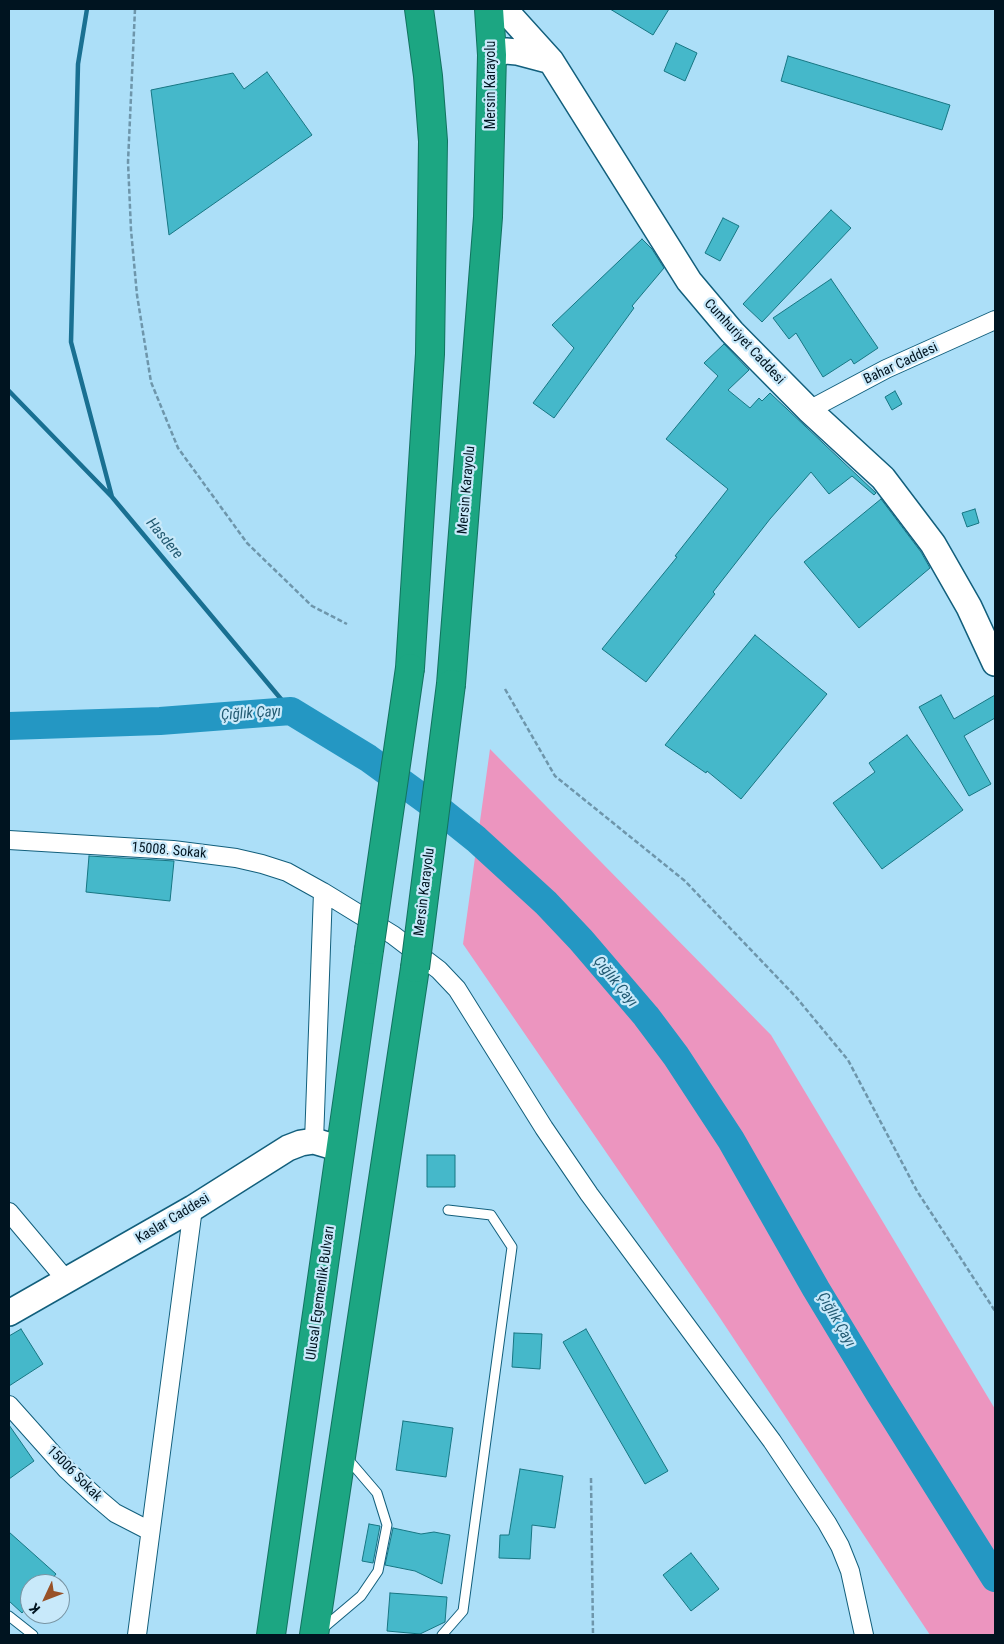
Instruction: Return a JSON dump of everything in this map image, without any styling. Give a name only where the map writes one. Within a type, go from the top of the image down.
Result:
[{"type":"highway","name":"Ulusal Egemenlik Bulvarı","points":[[272,1635],[410,668],[430,354],[433,142],[428,76],[419,9]]},
{"type":"highway","name":"Mersin Karayolu","points":[[342,1452],[415,968],[451,684],[488,217],[492,54],[489,9]]},
{"type":"highway","points":[[314,1635],[342,1452]]},
{"type":"street","name":"Cumhuriyet Caddesi","points":[[504,9],[551,61],[689,281],[732,332],[809,410],[883,478],[933,544],[969,607],[995,663]]},
{"type":"street","points":[[492,54],[506,51],[517,52],[551,61]]},
{"type":"street","name":"Bahar Caddesi","points":[[809,410],[886,370],[995,320]]},
{"type":"street","name":"15008. Sokak","points":[[9,840],[173,850],[236,858],[262,864],[287,872],[323,892],[393,935],[439,970],[457,989],[544,1128],[589,1194],[766,1434],[827,1523],[840,1546],[850,1571],[864,1635]]},
{"type":"street","points":[[323,892],[314,1141],[341,1149]]},
{"type":"street","name":"Kaslar Caddesi","points":[[9,1313],[193,1208],[288,1148],[314,1141]]},
{"type":"street","points":[[137,1635],[193,1208]]},
{"type":"street","points":[[9,1212],[67,1281]]},
{"type":"street","name":"15006 Sokak","points":[[9,1405],[67,1470],[95,1496],[115,1513],[150,1531]]},
{"type":"lane","points":[[442,1635],[451,1632],[463,1611],[512,1247],[491,1215],[448,1210]]},
{"type":"lane","points":[[314,1635],[361,1596],[378,1571],[387,1525],[377,1493],[342,1452]]},
{"type":"lane","points":[[9,1616],[33,1635]]},
{"type":"path","points":[[135,9],[128,171],[137,295],[151,382],[178,448],[247,542],[312,606],[347,624]]},
{"type":"path","points":[[505,689],[555,776],[685,881],[796,997],[848,1060],[918,1191],[995,1311]]},
{"type":"path","points":[[591,1478],[593,1635]]},
{"type":"shaded area","points":[[490,749],[771,1035],[995,1409],[995,1635],[930,1635],[720,1318],[463,944]]},
{"type":"building","points":[[610,9],[669,9],[653,35]]},
{"type":"building","points":[[676,43],[697,53],[685,81],[664,71]]},
{"type":"building","points":[[788,56],[950,105],[942,130],[781,81]]},
{"type":"building","points":[[267,72],[312,135],[169,235],[151,90],[233,73],[244,89]]},
{"type":"building","points":[[831,210],[851,228],[762,322],[743,304]]},
{"type":"building","points":[[723,218],[739,226],[720,261],[705,253]]},
{"type":"building","points":[[642,239],[652,249],[664,268],[632,306],[634,308],[554,418],[533,403],[574,348],[552,325]]},
{"type":"building","points":[[831,279],[878,348],[854,364],[851,359],[823,377],[796,333],[789,339],[773,318]]},
{"type":"building","points":[[724,344],[749,370],[728,390],[750,408],[759,398],[762,401],[770,393],[876,493],[874,495],[852,476],[829,494],[811,472],[770,519],[713,592],[715,594],[646,682],[602,649],[677,557],[675,556],[728,489],[666,439],[718,376],[704,363]]},
{"type":"building","points":[[895,391],[902,404],[892,410],[885,397]]},
{"type":"building","points":[[881,499],[921,552],[930,568],[859,628],[804,562]]},
{"type":"building","points":[[975,509],[979,523],[967,527],[962,513]]},
{"type":"building","points":[[755,635],[827,694],[741,799],[707,771],[706,773],[665,745]]},
{"type":"building","points":[[941,695],[954,719],[995,695],[995,718],[964,736],[991,784],[969,796],[919,707]]},
{"type":"building","points":[[907,735],[963,810],[882,869],[833,803],[875,772],[869,763]]},
{"type":"building","points":[[89,856],[174,861],[170,901],[86,892]]},
{"type":"building","points":[[427,1155],[455,1155],[455,1187],[427,1187]]},
{"type":"building","points":[[21,1329],[43,1364],[9,1386],[9,1336]]},
{"type":"building","points":[[586,1329],[668,1471],[645,1484],[563,1342]]},
{"type":"building","points":[[514,1333],[542,1334],[540,1369],[512,1367]]},
{"type":"building","points":[[403,1421],[453,1428],[446,1477],[396,1470]]},
{"type":"building","points":[[9,1425],[34,1461],[9,1479]]},
{"type":"building","points":[[520,1469],[563,1476],[555,1528],[532,1525],[530,1559],[499,1558],[500,1535],[509,1535]]},
{"type":"building","points":[[369,1524],[380,1526],[373,1563],[362,1561]]},
{"type":"building","points":[[393,1528],[421,1534],[434,1532],[450,1535],[442,1584],[415,1571],[385,1565]]},
{"type":"building","points":[[9,1532],[56,1574],[20,1574],[20,1611],[9,1601]]},
{"type":"building","points":[[691,1553],[719,1589],[691,1611],[663,1575]]},
{"type":"building","points":[[390,1593],[447,1597],[445,1622],[420,1634],[387,1631]]},
{"type":"waterway","points":[[87,9],[78,64],[71,342],[112,497]]},
{"type":"waterway","name":"Hasdere","points":[[9,391],[112,497],[291,711]]},
{"type":"waterway","name":"Çığlık Çayı","points":[[9,726],[160,721],[291,711],[368,758],[476,839],[546,903],[581,940],[646,1016],[676,1056],[731,1140],[816,1289],[995,1578]]}]
